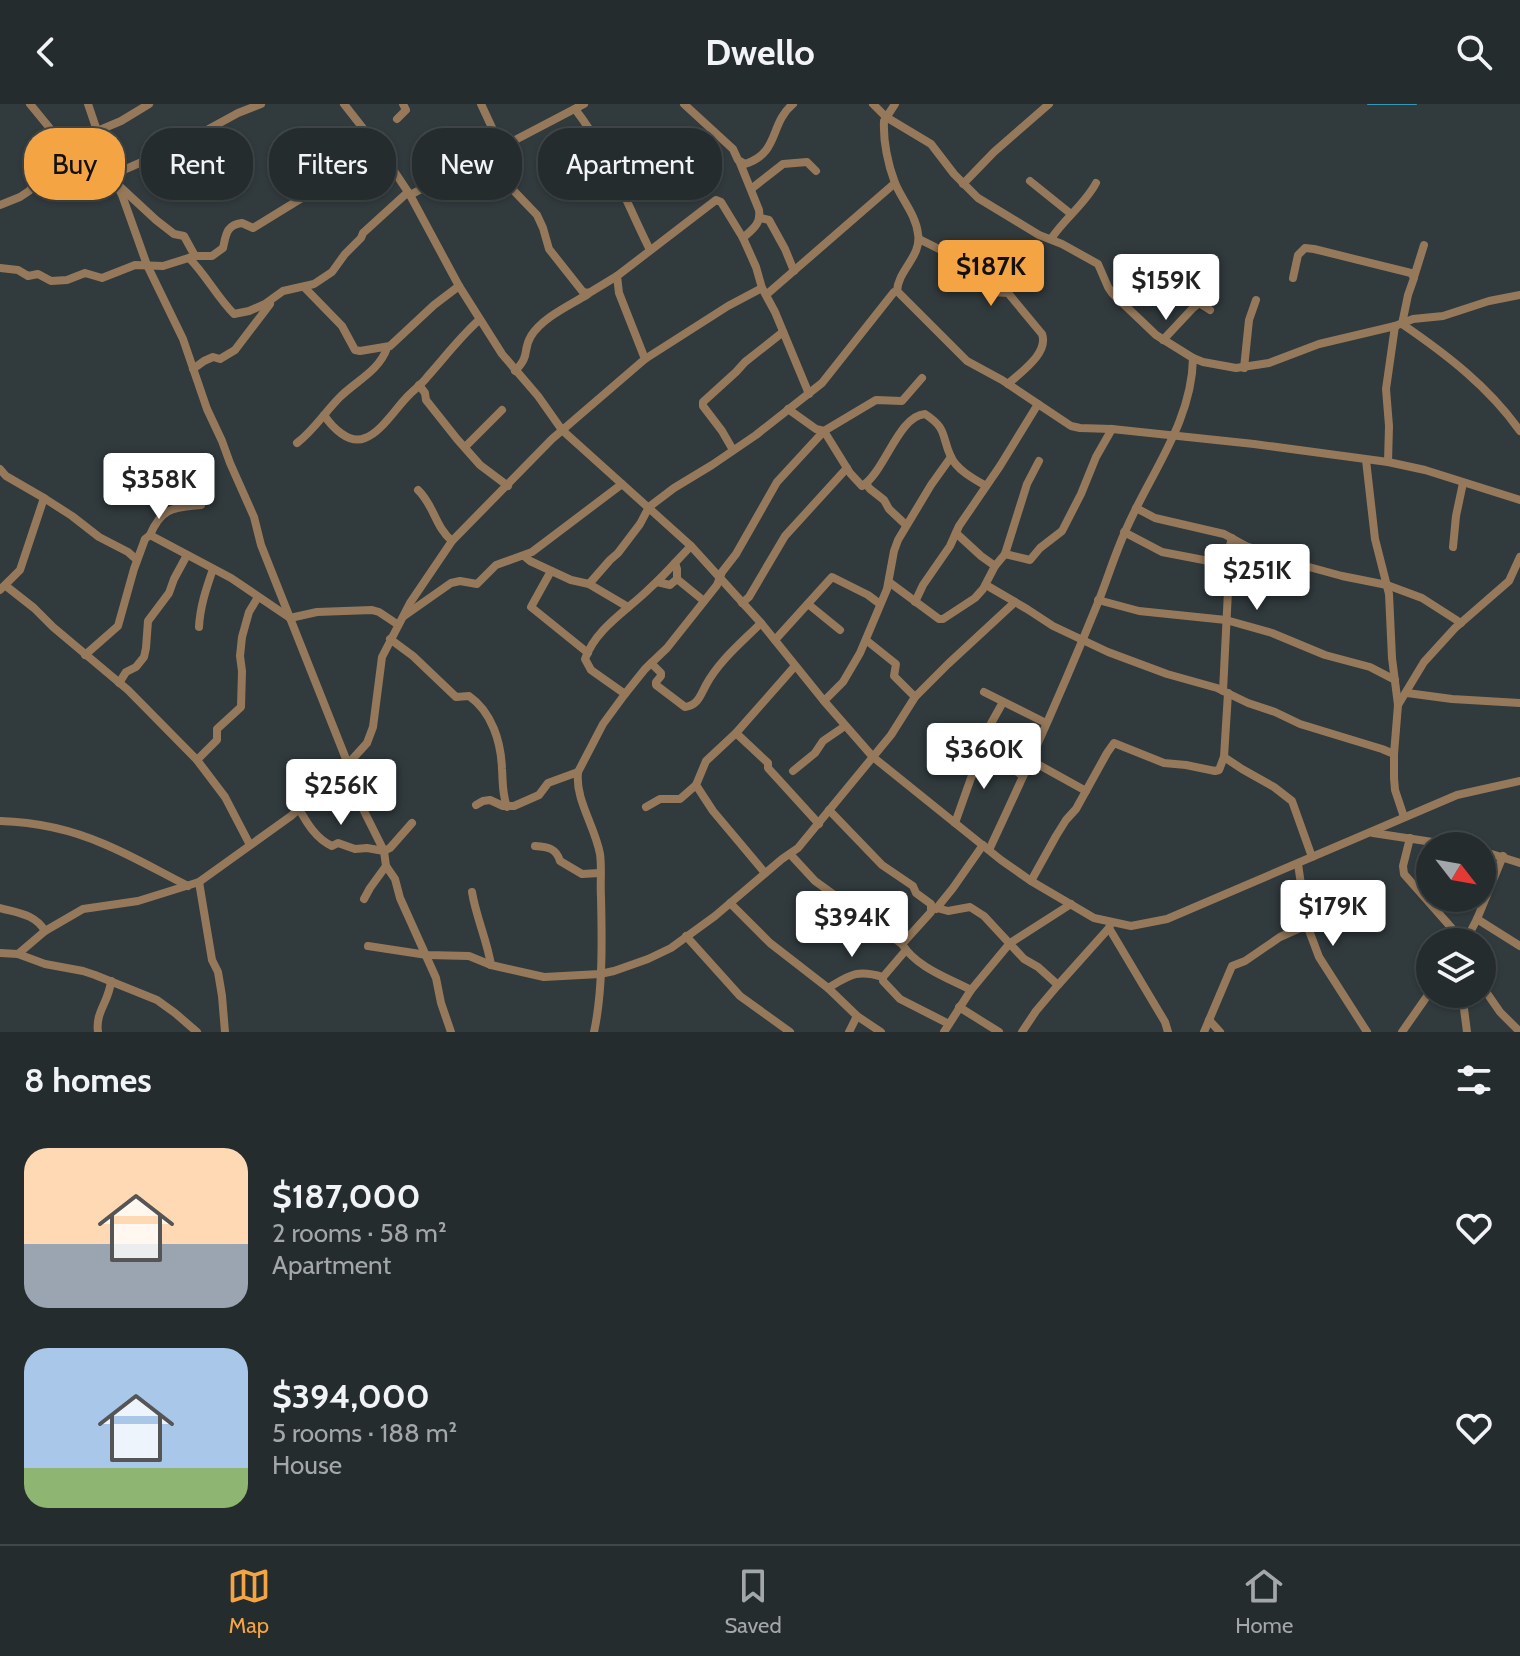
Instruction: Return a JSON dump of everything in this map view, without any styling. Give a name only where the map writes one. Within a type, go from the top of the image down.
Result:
[{"type":"street","points":[[30,104],[50,128]]},
{"type":"street","points":[[88,104],[97,128]]},
{"type":"street","points":[[104,128],[149,104]]},
{"type":"street","points":[[125,173],[238,113],[261,104]]},
{"type":"street","points":[[344,104],[363,128]]},
{"type":"street","points":[[397,119],[406,110],[403,104]]},
{"type":"street","points":[[481,104],[490,128]]},
{"type":"street","points":[[684,104],[733,149],[740,163],[760,218],[743,238]]},
{"type":"street","points":[[740,163],[751,162],[763,154],[771,143],[780,117],[793,104]]},
{"type":"street","points":[[873,104],[886,117],[931,144],[963,184],[985,203],[1039,235],[1098,264],[1112,293],[1163,340],[1193,358],[1244,368],[1413,319],[1449,315],[1489,301],[1520,295]]},
{"type":"street","points":[[895,104],[886,117],[884,128],[895,183],[914,218],[919,239],[914,255],[898,281],[897,291],[956,352],[978,368],[1071,426],[1254,444],[1388,462],[1425,470],[1520,500]]},
{"type":"street","points":[[963,184],[1046,105]]},
{"type":"street","points":[[522,136],[579,106],[605,153],[650,250]]},
{"type":"street","points":[[751,189],[783,164],[807,162],[816,171]]},
{"type":"street","points":[[396,174],[479,320],[562,430],[691,546],[761,623],[873,757],[1031,881],[1094,918],[1110,926],[1131,926],[1167,919],[1457,795],[1520,781]]},
{"type":"street","points":[[1030,181],[1071,214]]},
{"type":"street","points":[[0,960],[83,909],[138,901],[199,882],[291,816],[363,749],[370,737],[382,657],[419,587],[452,541],[562,430],[645,359],[728,306],[764,292],[794,271],[895,183]]},
{"type":"street","points":[[1051,239],[1096,183]]},
{"type":"street","points":[[125,190],[156,220],[174,234],[184,236],[192,257],[221,302],[234,314],[265,304],[283,291],[314,284],[332,272],[363,233],[412,193]]},
{"type":"street","points":[[0,205],[24,194]]},
{"type":"street","points":[[522,199],[537,215],[549,249],[583,292],[589,293]]},
{"type":"street","points":[[123,200],[254,517],[261,545],[363,809],[427,955],[451,1032]]},
{"type":"street","points":[[0,268],[18,270],[28,276],[38,274],[51,281],[67,280],[85,273],[102,278],[135,265],[163,266],[192,257],[212,256],[223,248],[225,232],[229,227],[242,223],[253,228],[299,200]]},
{"type":"street","points":[[515,371],[525,360],[527,345],[536,330],[549,318],[617,276],[716,200],[721,202],[743,238],[809,394]]},
{"type":"street","points":[[760,218],[769,220],[794,271]]},
{"type":"street","points":[[919,239],[951,255],[987,289],[1008,293],[1042,334],[1044,346],[1008,384]]},
{"type":"street","points":[[1388,462],[1386,389],[1398,325],[1424,245]]},
{"type":"street","points":[[1293,278],[1298,255],[1305,248],[1411,273],[1414,278]]},
{"type":"street","points":[[617,276],[619,293],[645,359]]},
{"type":"street","points":[[297,443],[340,397],[376,366],[387,348],[459,286]]},
{"type":"street","points":[[304,287],[342,326],[355,350],[387,348]]},
{"type":"street","points":[[589,584],[618,553],[649,507],[809,394],[830,374],[897,291]]},
{"type":"street","points":[[193,369],[204,361],[213,357],[220,359],[235,350],[275,296]]},
{"type":"street","points":[[1244,368],[1249,320],[1256,300]]},
{"type":"street","points":[[1163,340],[1199,303],[1210,310]]},
{"type":"street","points":[[324,415],[340,433],[361,440],[366,438],[383,425],[479,320]]},
{"type":"street","points":[[1398,325],[1440,350],[1460,367],[1499,404],[1520,431]]},
{"type":"street","points":[[733,450],[703,402],[745,362],[783,332]]},
{"type":"street","points":[[1071,904],[1010,943],[971,990],[946,1028],[900,999],[883,981],[904,947],[986,847],[1023,776],[1124,532],[1174,436],[1193,372],[1193,358]]},
{"type":"street","points":[[594,1032],[600,974],[600,855],[586,817],[578,772],[603,724],[704,601],[771,490],[784,474],[824,431],[876,400],[902,401],[922,378]]},
{"type":"street","points":[[419,385],[426,400],[480,465],[508,486]]},
{"type":"street","points":[[915,602],[1038,404]]},
{"type":"street","points":[[788,409],[816,429],[824,431],[860,485],[866,484],[906,425],[918,415],[928,416],[939,425],[951,457],[964,471],[986,486]]},
{"type":"street","points":[[465,447],[502,410]]},
{"type":"street","points":[[1005,554],[1030,560],[1062,531],[1112,429]]},
{"type":"street","points":[[824,701],[852,668],[889,582],[894,551],[906,525],[951,457]]},
{"type":"street","points":[[1366,460],[1372,525],[1390,604],[1398,705],[1395,790],[1404,817]]},
{"type":"street","points":[[889,582],[941,620],[966,605],[986,585],[1005,554],[1027,484],[1039,461]]},
{"type":"street","points":[[742,603],[749,597],[785,536],[847,468]]},
{"type":"street","points":[[0,469],[6,476],[137,560]]},
{"type":"street","points":[[1453,547],[1463,483]]},
{"type":"street","points":[[399,622],[451,583],[477,584],[496,565],[532,552],[622,484]]},
{"type":"street","points":[[866,484],[906,525]]},
{"type":"street","points":[[418,490],[427,500],[442,531],[452,541]]},
{"type":"street","points":[[44,498],[22,564],[3,588],[34,608],[119,683],[197,760],[225,797],[250,845]]},
{"type":"street","points":[[85,655],[118,626],[145,539],[160,518],[172,509],[201,505]]},
{"type":"street","points":[[1136,508],[1155,518],[1215,531],[1246,546],[1298,564],[1387,585],[1422,598],[1461,623]]},
{"type":"street","points":[[1124,532],[1162,552],[1214,562],[1224,567]]},
{"type":"street","points":[[956,533],[995,566]]},
{"type":"street","points":[[150,535],[231,578],[290,618],[317,612],[372,610],[399,622]]},
{"type":"street","points":[[1031,881],[1114,743],[1164,763],[1215,771],[1222,767],[1228,591],[1224,567],[1232,538]]},
{"type":"street","points":[[625,694],[591,670],[585,659],[602,631],[657,582],[691,546]]},
{"type":"street","points":[[119,683],[126,672],[144,657],[148,621],[169,593],[187,555]]},
{"type":"street","points":[[524,556],[571,580],[589,584],[628,607]]},
{"type":"street","points":[[1398,705],[1419,668],[1448,634],[1516,579],[1520,557]]},
{"type":"street","points":[[657,582],[670,585],[677,579],[675,563]]},
{"type":"street","points":[[199,627],[204,595],[213,569]]},
{"type":"street","points":[[551,571],[531,607],[588,653]]},
{"type":"street","points":[[775,640],[832,577],[880,604]]},
{"type":"street","points":[[677,579],[704,601]]},
{"type":"street","points":[[986,585],[1081,640],[1167,674],[1211,685],[1300,724],[1394,754]]},
{"type":"street","points":[[197,760],[217,740],[217,729],[241,707],[242,637],[249,612],[258,597]]},
{"type":"street","points":[[1098,600],[1139,611],[1226,620],[1272,633],[1325,655],[1370,667],[1395,680]]},
{"type":"street","points":[[368,946],[427,955],[469,956],[491,965],[544,977],[614,971],[671,948],[798,848],[891,735],[915,697],[1015,602]]},
{"type":"street","points":[[808,604],[840,630]]},
{"type":"street","points":[[651,663],[661,673],[656,685],[685,707],[692,706],[718,666],[761,623]]},
{"type":"street","points":[[390,639],[456,697],[469,696],[485,710],[500,751],[502,790],[507,807]]},
{"type":"street","points":[[866,640],[896,664],[894,676],[915,697]]},
{"type":"street","points":[[646,807],[660,799],[680,799],[696,785],[706,761],[736,733],[795,666]]},
{"type":"street","points":[[984,692],[1046,723]]},
{"type":"street","points":[[1407,693],[1520,703]]},
{"type":"street","points":[[1003,702],[979,745],[1023,776]]},
{"type":"street","points":[[793,771],[815,753],[823,741],[845,726]]},
{"type":"street","points":[[736,733],[768,763],[768,768],[819,824]]},
{"type":"street","points":[[955,823],[984,749]]},
{"type":"street","points":[[1224,757],[1292,801],[1312,857]]},
{"type":"street","points":[[1030,760],[1086,791]]},
{"type":"street","points":[[476,805],[490,800],[507,807],[514,806],[539,795],[548,783],[578,772]]},
{"type":"street","points":[[696,785],[713,811],[765,873]]},
{"type":"street","points":[[299,809],[327,845],[338,843],[355,849],[384,851],[412,823]]},
{"type":"street","points":[[829,810],[882,865],[913,886],[934,910]]},
{"type":"street","points":[[0,821],[29,824],[85,837],[118,850],[188,886]]},
{"type":"street","points":[[1370,833],[1416,839]]},
{"type":"street","points":[[1410,838],[1404,874],[1452,928]]},
{"type":"street","points":[[535,846],[553,849],[560,861],[582,874],[600,873]]},
{"type":"street","points":[[790,854],[815,881],[924,965],[971,990]]},
{"type":"street","points":[[1496,854],[1520,863]]},
{"type":"street","points":[[1472,928],[1503,856]]},
{"type":"street","points":[[1298,864],[1307,925],[1319,957],[1367,1032]]},
{"type":"street","points":[[364,899],[386,866]]},
{"type":"street","points":[[199,882],[212,960],[218,972],[225,1032]]},
{"type":"street","points":[[472,892],[491,965]]},
{"type":"street","points":[[730,903],[770,943],[828,988],[876,1031]]},
{"type":"street","points":[[934,910],[970,907],[984,916],[1024,959],[1058,985]]},
{"type":"street","points":[[0,908],[36,919],[45,931]]},
{"type":"street","points":[[1477,919],[1520,946]]},
{"type":"street","points":[[1204,1032],[1232,966],[1245,961],[1280,937],[1307,925]]},
{"type":"street","points":[[1022,1032],[1036,1011],[1110,926]]},
{"type":"street","points":[[1110,926],[1168,1032]]},
{"type":"street","points":[[686,936],[740,996],[790,1032]]},
{"type":"street","points":[[9,953],[83,971],[157,1000],[197,1032]]},
{"type":"street","points":[[828,988],[851,975],[868,972],[883,977]]},
{"type":"street","points":[[98,1032],[96,1021],[110,994],[111,981]]},
{"type":"street","points":[[1496,1006],[1520,1032]]},
{"type":"street","points":[[959,1007],[999,1032]]},
{"type":"street","points":[[1402,1032],[1419,1008]]},
{"type":"street","points":[[1464,1008],[1467,1032]]},
{"type":"street","points":[[849,1032],[857,1016]]},
{"type":"street","points":[[1209,1020],[1220,1032]]},
{"type":"waterway","points":[[1368,104],[1416,104]]}]
